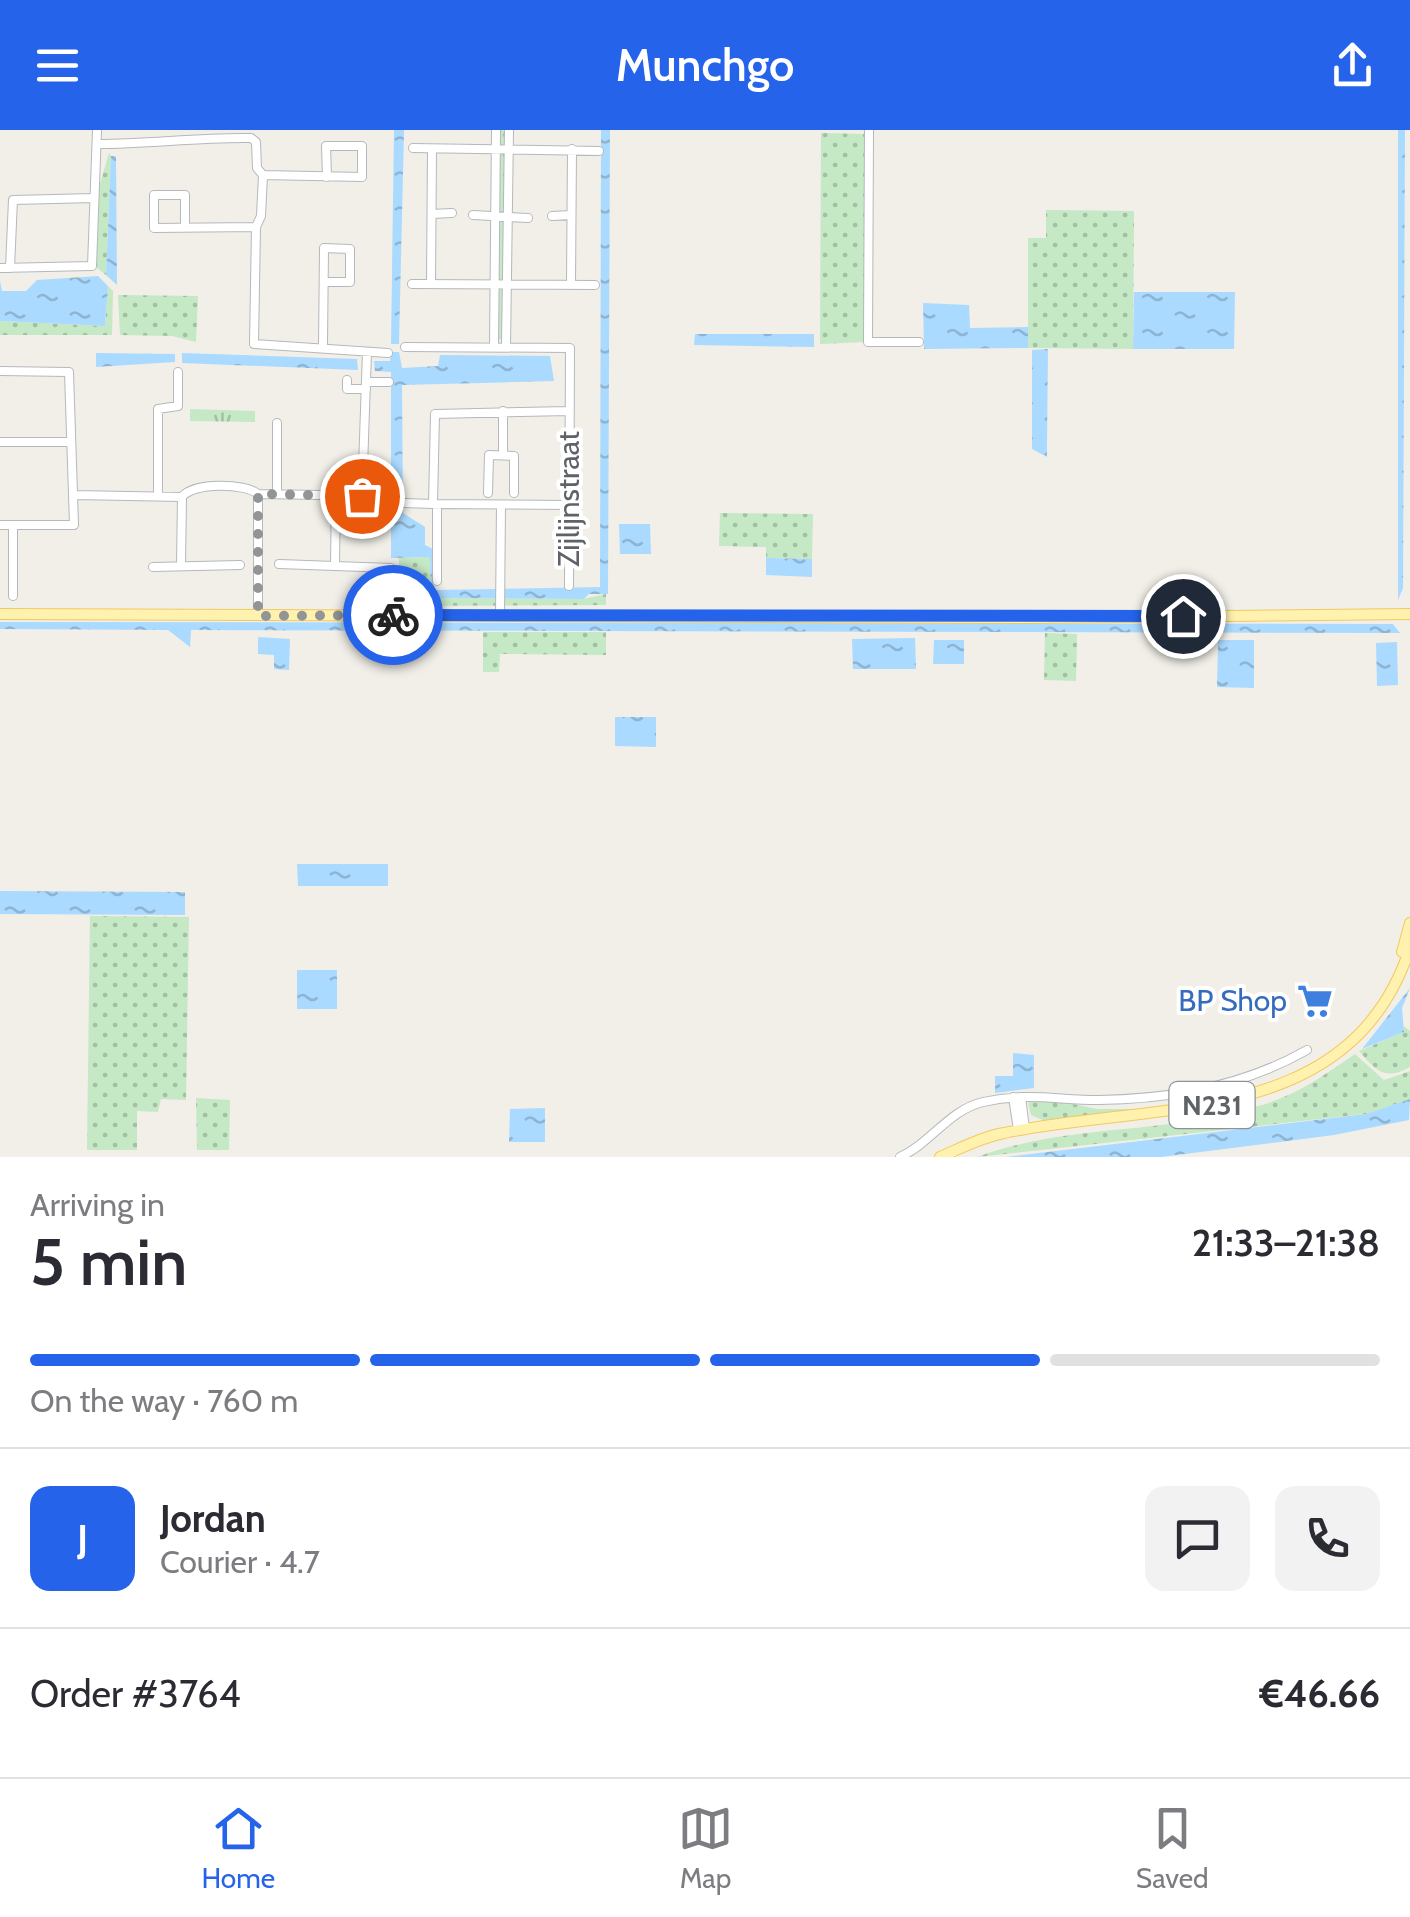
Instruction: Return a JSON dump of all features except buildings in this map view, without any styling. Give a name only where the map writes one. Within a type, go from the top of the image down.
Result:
[{"type":"main road","points":[[0,614],[1410,614]]},
{"type":"main road","points":[[1396,617],[1410,622]]},
{"type":"main road","name":"N231","points":[[1342,1045],[1389,981],[1410,923]]},
{"type":"main road","name":"N231","points":[[940,1157],[1037,1123],[1067,1124],[1252,1097],[1321,1064],[1357,1035],[1381,1006],[1410,948]]},
{"type":"street","points":[[94,198],[17,198],[12,205],[5,268],[92,266],[97,130]]},
{"type":"street","points":[[494,348],[496,130]]},
{"type":"street","points":[[405,347],[506,348],[509,130]]},
{"type":"street","points":[[869,130],[868,342],[919,342]]},
{"type":"street","points":[[98,144],[173,143],[191,137],[251,138],[256,142],[256,168],[263,175],[362,177],[362,146],[326,146],[327,176]]},
{"type":"street","points":[[413,148],[599,151]]},
{"type":"street","points":[[431,284],[432,149]]},
{"type":"street","points":[[570,284],[572,149]]},
{"type":"street","points":[[263,175],[261,216],[256,226],[254,344],[323,345]]},
{"type":"street","points":[[185,228],[186,195],[154,195],[154,228],[185,228],[256,226]]},
{"type":"street","points":[[432,214],[452,213]]},
{"type":"street","points":[[474,216],[528,218]]},
{"type":"street","points":[[552,216],[571,216]]},
{"type":"street","points":[[0,225],[11,225]]},
{"type":"street","points":[[324,282],[350,282],[350,248],[324,248],[322,351],[388,353]]},
{"type":"street","points":[[412,284],[594,285]]},
{"type":"street","name":"Zijlijnstraat","points":[[506,348],[570,348],[568,586]]},
{"type":"street","points":[[362,496],[367,352]]},
{"type":"street","points":[[0,371],[69,372],[70,442],[75,452],[74,525],[0,525]]},
{"type":"street","points":[[158,496],[158,410],[178,406],[178,372]]},
{"type":"street","points":[[347,380],[347,389],[388,382]]},
{"type":"street","points":[[503,411],[503,454]]},
{"type":"street","points":[[437,581],[435,414],[569,411]]},
{"type":"street","points":[[277,423],[277,494]]},
{"type":"street","points":[[0,442],[70,442]]},
{"type":"street","points":[[488,492],[489,455],[503,454],[514,456],[514,493]]},
{"type":"street","points":[[75,495],[182,497],[194,488],[250,488],[258,494],[386,496]]},
{"type":"street","points":[[258,494],[258,613]]},
{"type":"street","points":[[335,565],[336,496]]},
{"type":"street","points":[[181,564],[182,497]]},
{"type":"street","points":[[404,503],[569,505]]},
{"type":"street","points":[[500,615],[501,505]]},
{"type":"street","points":[[12,525],[13,596]]},
{"type":"street","points":[[153,566],[240,564]]},
{"type":"street","points":[[279,564],[391,568]]},
{"type":"street","points":[[0,565],[13,565]]},
{"type":"street","points":[[900,1157],[970,1106],[1040,1094],[1104,1100],[1204,1089],[1254,1077],[1308,1050]]},
{"type":"street","points":[[1017,1097],[1021,1130]]},
{"type":"green space","points":[[500,130],[505,130],[504,340],[498,339]]},
{"type":"green space","points":[[821,133],[865,134],[864,342],[820,344]]},
{"type":"green space","points":[[109,153],[106,275],[97,268],[97,194]]},
{"type":"green space","points":[[1046,210],[1134,211],[1133,349],[1028,348],[1028,238],[1046,238]]},
{"type":"green space","points":[[108,286],[113,291],[112,335],[0,335],[0,321],[105,326]]},
{"type":"green space","points":[[118,295],[198,296],[196,342],[172,336],[120,335]]},
{"type":"green space","points":[[190,409],[255,411],[255,422],[190,421]]},
{"type":"green space","points":[[720,513],[813,514],[812,559],[766,558],[766,547],[719,546]]},
{"type":"green space","points":[[430,557],[431,598],[583,599],[606,594],[606,605],[399,606],[399,558]]},
{"type":"green space","points":[[483,632],[606,632],[606,655],[500,654],[499,672],[483,672]]},
{"type":"green space","points":[[1045,633],[1077,634],[1076,681],[1044,680]]},
{"type":"green space","points":[[90,916],[189,917],[186,1100],[161,1099],[158,1112],[137,1111],[137,1150],[87,1150]]},
{"type":"green space","points":[[1404,1026],[1410,1031],[1410,1067],[1394,1073],[1382,1072],[1359,1051],[1404,1032]]},
{"type":"green space","points":[[1355,1054],[1384,1080],[1410,1071],[1410,1099],[1366,1114],[977,1157],[1047,1139],[1191,1121],[1262,1105],[1299,1090]]},
{"type":"green space","points":[[196,1098],[230,1100],[229,1150],[197,1150]]},
{"type":"green space","points":[[1044,1098],[1097,1109],[1147,1109],[1045,1121],[1031,1115],[1028,1103]]},
{"type":"water","points":[[394,130],[404,130],[399,344],[391,344]]},
{"type":"water","points":[[601,130],[610,130],[608,594],[589,594],[584,599],[431,598],[430,557],[391,558],[391,372],[375,371],[374,361],[390,361],[391,352],[399,352],[402,368],[438,366],[440,355],[550,356],[554,381],[402,385],[403,513],[425,527],[425,545],[433,549],[434,590],[600,587]]},
{"type":"water","points":[[1398,130],[1405,130],[1403,588],[1398,600]]},
{"type":"water","points":[[111,156],[116,156],[117,285],[106,275]]},
{"type":"water","points":[[98,276],[108,286],[105,326],[0,321],[0,281],[2,291],[26,291],[37,280]]},
{"type":"water","points":[[1134,292],[1235,292],[1234,349],[1133,349]]},
{"type":"water","points":[[923,303],[969,305],[970,328],[1028,327],[1028,348],[924,349]]},
{"type":"water","points":[[695,334],[814,334],[814,347],[694,345]]},
{"type":"water","points":[[1048,349],[1047,457],[1032,449],[1032,350]]},
{"type":"water","points":[[96,353],[175,354],[175,362],[96,367]]},
{"type":"water","points":[[182,353],[357,359],[358,370],[182,363]]},
{"type":"water","points":[[619,524],[650,524],[651,554],[620,554]]},
{"type":"water","points":[[766,558],[812,559],[812,577],[766,575]]},
{"type":"water","points":[[0,622],[1393,624],[1400,633],[191,630],[190,647],[168,630],[0,629]]},
{"type":"water","points":[[258,637],[290,639],[289,670],[274,669],[274,655],[258,654]]},
{"type":"water","points":[[915,638],[916,669],[853,669],[852,639]]},
{"type":"water","points":[[934,640],[964,640],[964,664],[933,664]]},
{"type":"water","points":[[1218,640],[1254,640],[1254,688],[1217,687]]},
{"type":"water","points":[[1397,642],[1398,685],[1377,686],[1376,643]]},
{"type":"water","points":[[615,717],[656,717],[656,747],[615,746]]},
{"type":"water","points":[[297,864],[388,864],[388,886],[298,886]]},
{"type":"water","points":[[0,891],[185,892],[185,915],[0,914]]},
{"type":"water","points":[[297,970],[337,970],[337,1009],[297,1009]]},
{"type":"water","points":[[1410,988],[1402,1008],[1404,1032],[1362,1049]]},
{"type":"water","points":[[1013,1053],[1034,1055],[1034,1088],[995,1093],[995,1076],[1013,1076]]},
{"type":"water","points":[[1410,1099],[1409,1120],[1334,1135],[1161,1157],[1006,1157],[1366,1114]]},
{"type":"water","points":[[545,1108],[545,1142],[509,1142],[510,1109]]},
{"type":"way so far","points":[[362,496],[258,494],[258,616],[393,615]]},
{"type":"place","name":"BP Shop","points":[[1315,1001]]},
{"type":"route","points":[[393,615],[1183,616]]}]
